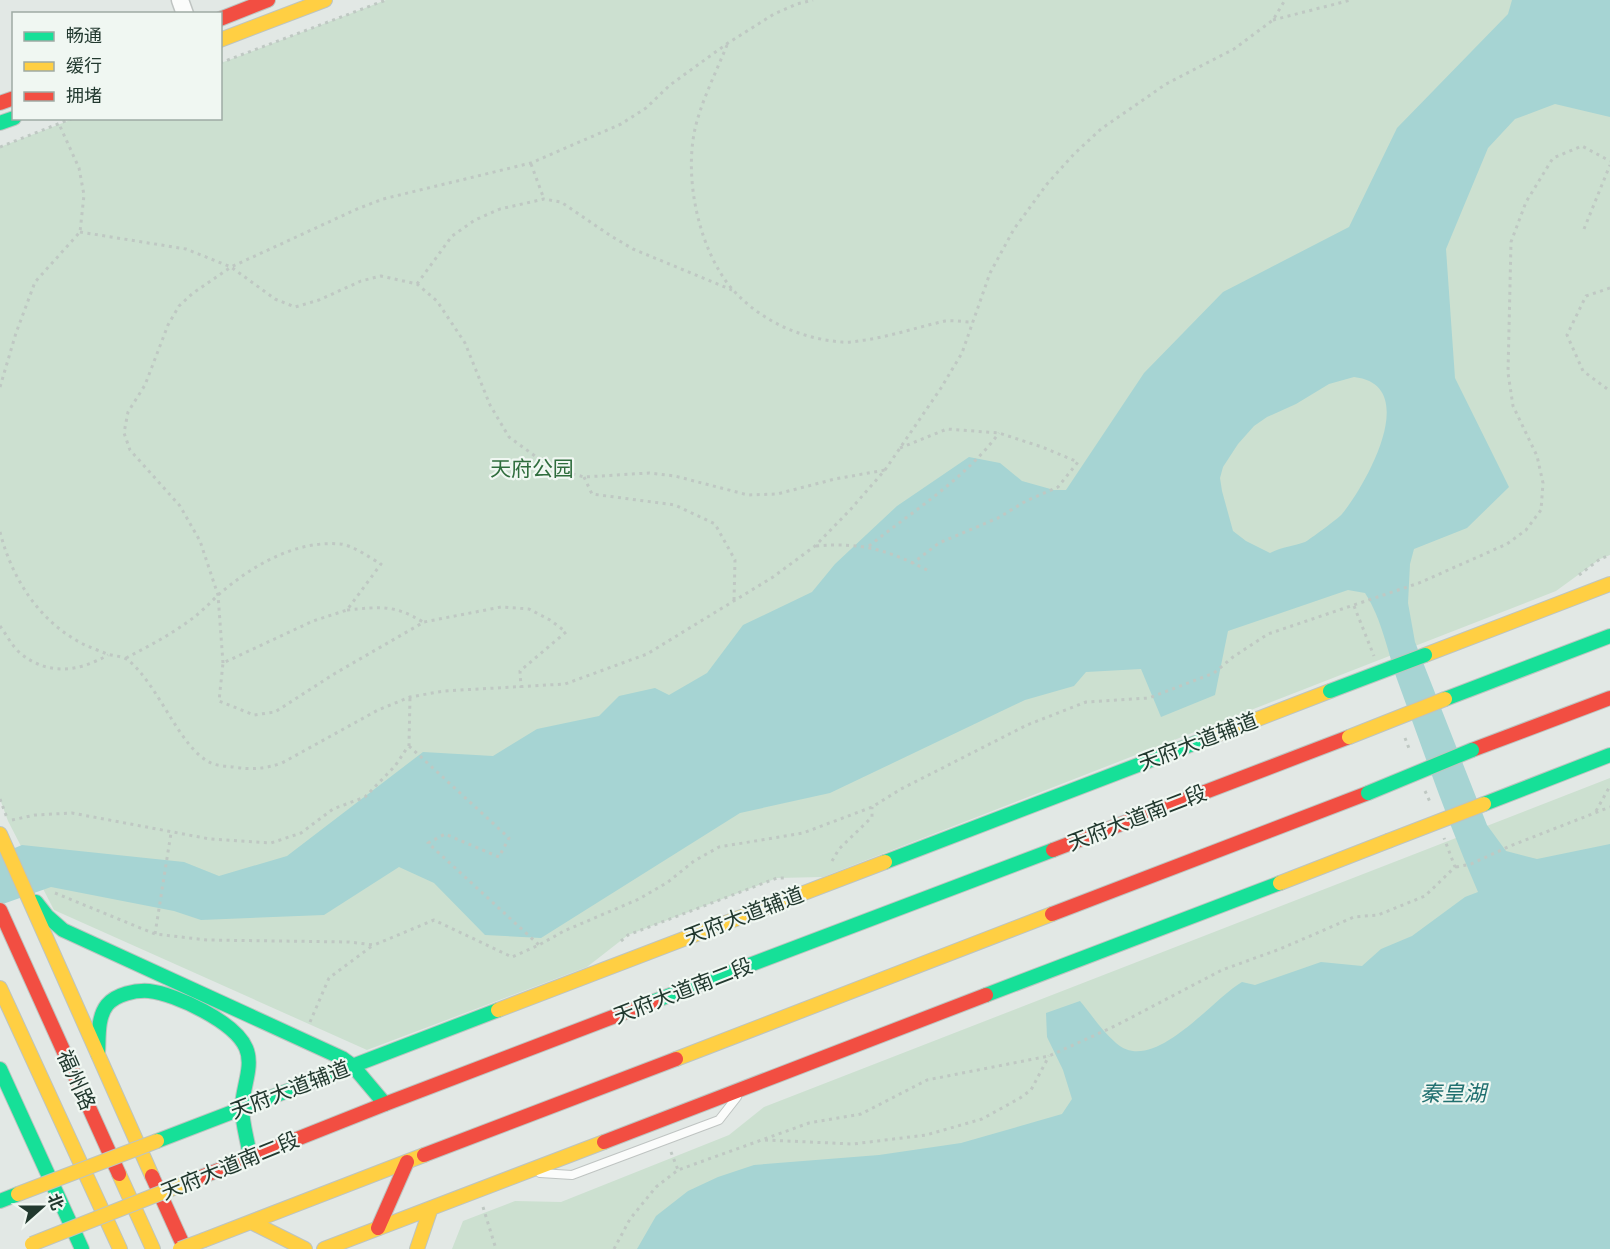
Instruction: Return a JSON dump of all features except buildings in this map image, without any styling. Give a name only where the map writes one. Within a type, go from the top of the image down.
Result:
[{"type":"main road","points":[[222,18],[268,0]]},
{"type":"main road","points":[[222,39],[325,0]]},
{"type":"main road","name":"天府大道辅道","points":[[0,1201],[1610,584]]},
{"type":"main road","name":"天府大道南二段","points":[[26,1246],[385,1104],[1610,636]]},
{"type":"main road","points":[[180,1249],[1610,698]]},
{"type":"main road","points":[[324,1249],[1610,755]]},
{"type":"main road","points":[[0,834],[185,1249]]},
{"type":"main road","points":[[19,879],[47,916],[63,930],[342,1058],[353,1066],[385,1104]]},
{"type":"main road","name":"福州路","points":[[0,909],[153,1249]]},
{"type":"main road","name":"福州路","points":[[0,988],[120,1249]]},
{"type":"main road","points":[[98,1058],[100,1021],[109,1002],[128,993],[149,991],[172,996],[224,1024],[246,1049],[247,1063],[242,1108],[250,1157]]},
{"type":"main road","points":[[0,1069],[82,1249]]},
{"type":"main road","points":[[0,1078],[10,1089]]},
{"type":"main road","points":[[378,1228],[407,1162]]},
{"type":"main road","points":[[417,1249],[431,1208]]},
{"type":"main road","points":[[251,1222],[305,1249]]},
{"type":"lane","points":[[525,1172],[572,1175],[719,1120],[744,1088]]},
{"type":"path","points":[[222,62],[386,0]]},
{"type":"path","points":[[521,688],[520,671],[566,632],[529,609],[501,607],[424,622],[334,674],[275,712],[254,715],[219,701],[223,663],[218,595],[200,541],[180,506],[130,450],[124,433],[128,412],[145,385],[168,325],[178,306],[231,267],[383,199],[531,163],[621,124],[646,108],[670,85],[728,43],[774,14],[813,0]]},
{"type":"path","points":[[1273,20],[1285,0]]},
{"type":"path","points":[[0,532],[5,552],[19,583],[38,608],[62,631],[84,644],[108,654],[126,658],[146,677],[179,730],[196,752],[211,763],[253,770],[282,763],[378,710],[410,697],[444,691],[565,684],[647,654],[680,636],[773,577],[815,546],[885,470],[962,353],[990,273],[1014,229],[1047,184],[1074,154],[1101,129],[1166,84],[1234,49],[1273,20],[1351,0]]},
{"type":"path","points":[[728,43],[697,122],[692,155],[692,187],[700,224],[715,263],[734,290],[766,318],[802,336],[844,343],[891,336],[947,321],[972,322]]},
{"type":"path","points":[[0,147],[68,120]]},
{"type":"path","points":[[0,387],[16,333],[35,282],[80,232],[84,195],[79,168],[59,124]]},
{"type":"path","points":[[309,1024],[329,978],[374,945],[434,920],[512,957],[564,931],[639,899],[668,882],[694,861],[720,847],[803,833],[872,807],[901,789],[1037,721],[1086,702],[1149,698],[1214,673],[1233,657],[1268,634],[1419,583],[1507,544],[1526,530],[1541,510],[1543,483],[1537,456],[1513,406],[1508,373],[1510,325],[1508,291],[1511,242],[1526,202],[1553,158],[1582,146],[1610,161]]},
{"type":"path","points":[[531,163],[544,199]]},
{"type":"path","points":[[1584,229],[1610,165]]},
{"type":"path","points":[[417,284],[452,236],[475,220],[500,208],[544,199],[561,201],[633,249],[734,290]]},
{"type":"path","points":[[80,232],[186,249],[231,267],[275,299],[295,307],[319,300],[361,281],[381,276],[417,284],[437,301],[465,343],[490,405],[509,437],[535,456],[562,471],[584,477],[649,474],[675,476],[748,495],[777,494],[835,479],[885,470]]},
{"type":"path","points":[[1610,288],[1586,296],[1567,335],[1583,371],[1610,392]]},
{"type":"path","points":[[898,448],[947,429],[999,433],[1078,462],[1058,487],[1026,501],[998,518],[939,543],[913,563]]},
{"type":"path","points":[[869,546],[956,480],[984,454],[999,433]]},
{"type":"path","points":[[584,477],[592,494],[675,505],[715,524],[735,560],[734,601]]},
{"type":"path","points":[[126,658],[158,642],[195,617],[218,595],[255,567],[282,554],[312,545],[343,544],[381,564],[347,610]]},
{"type":"path","points":[[815,546],[842,544],[869,546],[889,552],[927,570]]},
{"type":"path","points":[[223,663],[314,621],[347,610],[380,607],[404,610],[424,622]]},
{"type":"path","points":[[0,626],[18,651],[38,664],[53,669],[91,665],[108,654]]},
{"type":"path","points":[[0,799],[8,821],[35,815],[72,813],[210,839],[272,843],[301,833],[333,809],[365,797],[395,766],[409,745],[410,697]]},
{"type":"path","points":[[409,745],[509,838],[499,858],[445,834],[428,843],[539,945]]},
{"type":"path","points":[[1596,811],[1610,786]]},
{"type":"path","points":[[828,867],[839,849],[872,816],[872,807]]},
{"type":"path","points":[[1455,867],[1472,864],[1510,846],[1610,807]]},
{"type":"path","points":[[155,934],[171,833]]},
{"type":"path","points":[[620,942],[628,935],[777,878],[788,878]]},
{"type":"path","points":[[55,893],[155,934],[207,940],[349,942],[374,945]]},
{"type":"path","points":[[614,1249],[630,1219],[656,1187],[678,1170],[809,1123],[861,1114],[927,1080],[1049,1056],[1115,1026]]},
{"type":"path","points":[[763,1140],[853,1144],[926,1135],[982,1119],[1020,1098],[1031,1089],[1049,1056]]},
{"type":"path","points":[[671,1152],[678,1170]]},
{"type":"path","points":[[483,1206],[496,1249]]},
{"type":"green space","name":"天府公园","points":[[386,0],[1610,0],[1610,555],[1600,559],[1556,591],[823,877],[777,878],[628,935],[587,967],[367,1050],[54,910],[8,821],[0,799],[0,147],[70,120],[222,120],[222,63]]},
{"type":"green space","name":"秦皇湖","points":[[1610,778],[1610,1249],[452,1249],[463,1221],[515,1201],[561,1202],[729,1135],[764,1107]]},
{"type":"water","points":[[1512,0],[1610,0],[1610,117],[1555,104],[1515,119],[1488,148],[1446,249],[1455,378],[1509,487],[1467,528],[1414,549],[1410,564],[1408,603],[1415,642],[1487,825],[1506,851],[1537,859],[1610,844],[1610,1249],[637,1249],[656,1216],[688,1191],[718,1177],[754,1165],[879,1155],[961,1143],[1062,1114],[1072,1099],[1063,1070],[1047,1037],[1046,1013],[1080,1001],[1116,1043],[1131,1051],[1147,1050],[1181,1032],[1242,982],[1255,985],[1321,962],[1362,966],[1381,949],[1412,936],[1465,897],[1478,892],[1456,840],[1398,682],[1380,625],[1365,593],[1348,590],[1228,631],[1215,695],[1161,717],[1141,669],[1086,672],[1074,686],[1025,700],[830,793],[740,813],[541,938],[485,935],[434,883],[399,867],[324,915],[201,920],[174,911],[51,887],[0,905],[0,854],[22,845],[184,862],[219,876],[287,856],[423,752],[493,756],[537,729],[599,716],[619,696],[655,688],[669,695],[707,673],[743,625],[812,592],[835,564],[897,506],[969,457],[1000,463],[1022,481],[1054,490],[1066,490],[1144,373],[1223,292],[1349,227],[1397,128],[1508,14]],"holes":[[[1354,377],[1374,384],[1384,398],[1387,416],[1382,438],[1363,482],[1342,514],[1305,542],[1270,553],[1246,541],[1233,531],[1220,478],[1223,467],[1238,444],[1254,426],[1329,384]]]},
{"type":"traffic: fast","points":[[0,123],[12,119]]},
{"type":"traffic: fast","points":[[1445,699],[1610,636]]},
{"type":"traffic: fast","points":[[1330,691],[1425,655]]},
{"type":"traffic: fast","points":[[885,862],[1211,737]]},
{"type":"traffic: fast","points":[[1368,793],[1472,750]]},
{"type":"traffic: fast","points":[[1484,804],[1610,755]]},
{"type":"traffic: fast","points":[[652,1002],[1053,850]]},
{"type":"traffic: fast","points":[[986,995],[1280,883]]},
{"type":"traffic: fast","points":[[36,902],[63,930],[342,1058],[353,1066],[385,1104]]},
{"type":"traffic: fast","points":[[98,1054],[99,1028],[104,1010],[111,1001],[132,992],[160,993],[189,1003],[218,1019],[240,1038],[248,1055],[242,1107],[250,1157]]},
{"type":"traffic: fast","points":[[157,1141],[498,1010]]},
{"type":"traffic: fast","points":[[0,1069],[82,1249]]},
{"type":"traffic: fast","points":[[0,1201],[18,1194]]},
{"type":"traffic: slow","points":[[222,39],[325,0]]},
{"type":"traffic: slow","points":[[1425,655],[1610,584]]},
{"type":"traffic: slow","points":[[1211,737],[1330,691]]},
{"type":"traffic: slow","points":[[1349,737],[1445,699]]},
{"type":"traffic: slow","points":[[1388,841],[1484,804]]},
{"type":"traffic: slow","points":[[0,834],[152,1176]]},
{"type":"traffic: slow","points":[[1280,883],[1388,841]]},
{"type":"traffic: slow","points":[[498,1010],[885,862]]},
{"type":"traffic: slow","points":[[676,1059],[1052,914]]},
{"type":"traffic: slow","points":[[0,988],[120,1249]]},
{"type":"traffic: slow","points":[[18,1194],[157,1141]]},
{"type":"traffic: slow","points":[[324,1249],[604,1142]]},
{"type":"traffic: slow","points":[[204,1240],[424,1155]]},
{"type":"traffic: slow","points":[[119,1174],[153,1249]]},
{"type":"traffic: slow","points":[[32,1244],[181,1185]]},
{"type":"traffic: slow","points":[[417,1249],[431,1208]]},
{"type":"traffic: slow","points":[[251,1222],[305,1249]]},
{"type":"traffic: slow","points":[[180,1249],[204,1240]]},
{"type":"traffic: jam","points":[[222,18],[268,0]]},
{"type":"traffic: jam","points":[[0,103],[12,99]]},
{"type":"traffic: jam","points":[[1472,750],[1610,698]]},
{"type":"traffic: jam","points":[[1053,850],[1349,737]]},
{"type":"traffic: jam","points":[[1052,914],[1368,793]]},
{"type":"traffic: jam","points":[[0,910],[119,1174]]},
{"type":"traffic: jam","points":[[604,1142],[986,995]]},
{"type":"traffic: jam","points":[[181,1185],[652,1002]]},
{"type":"traffic: jam","points":[[424,1155],[676,1059]]},
{"type":"traffic: jam","points":[[378,1228],[407,1162]]},
{"type":"traffic: jam","points":[[152,1176],[185,1249]]}]
